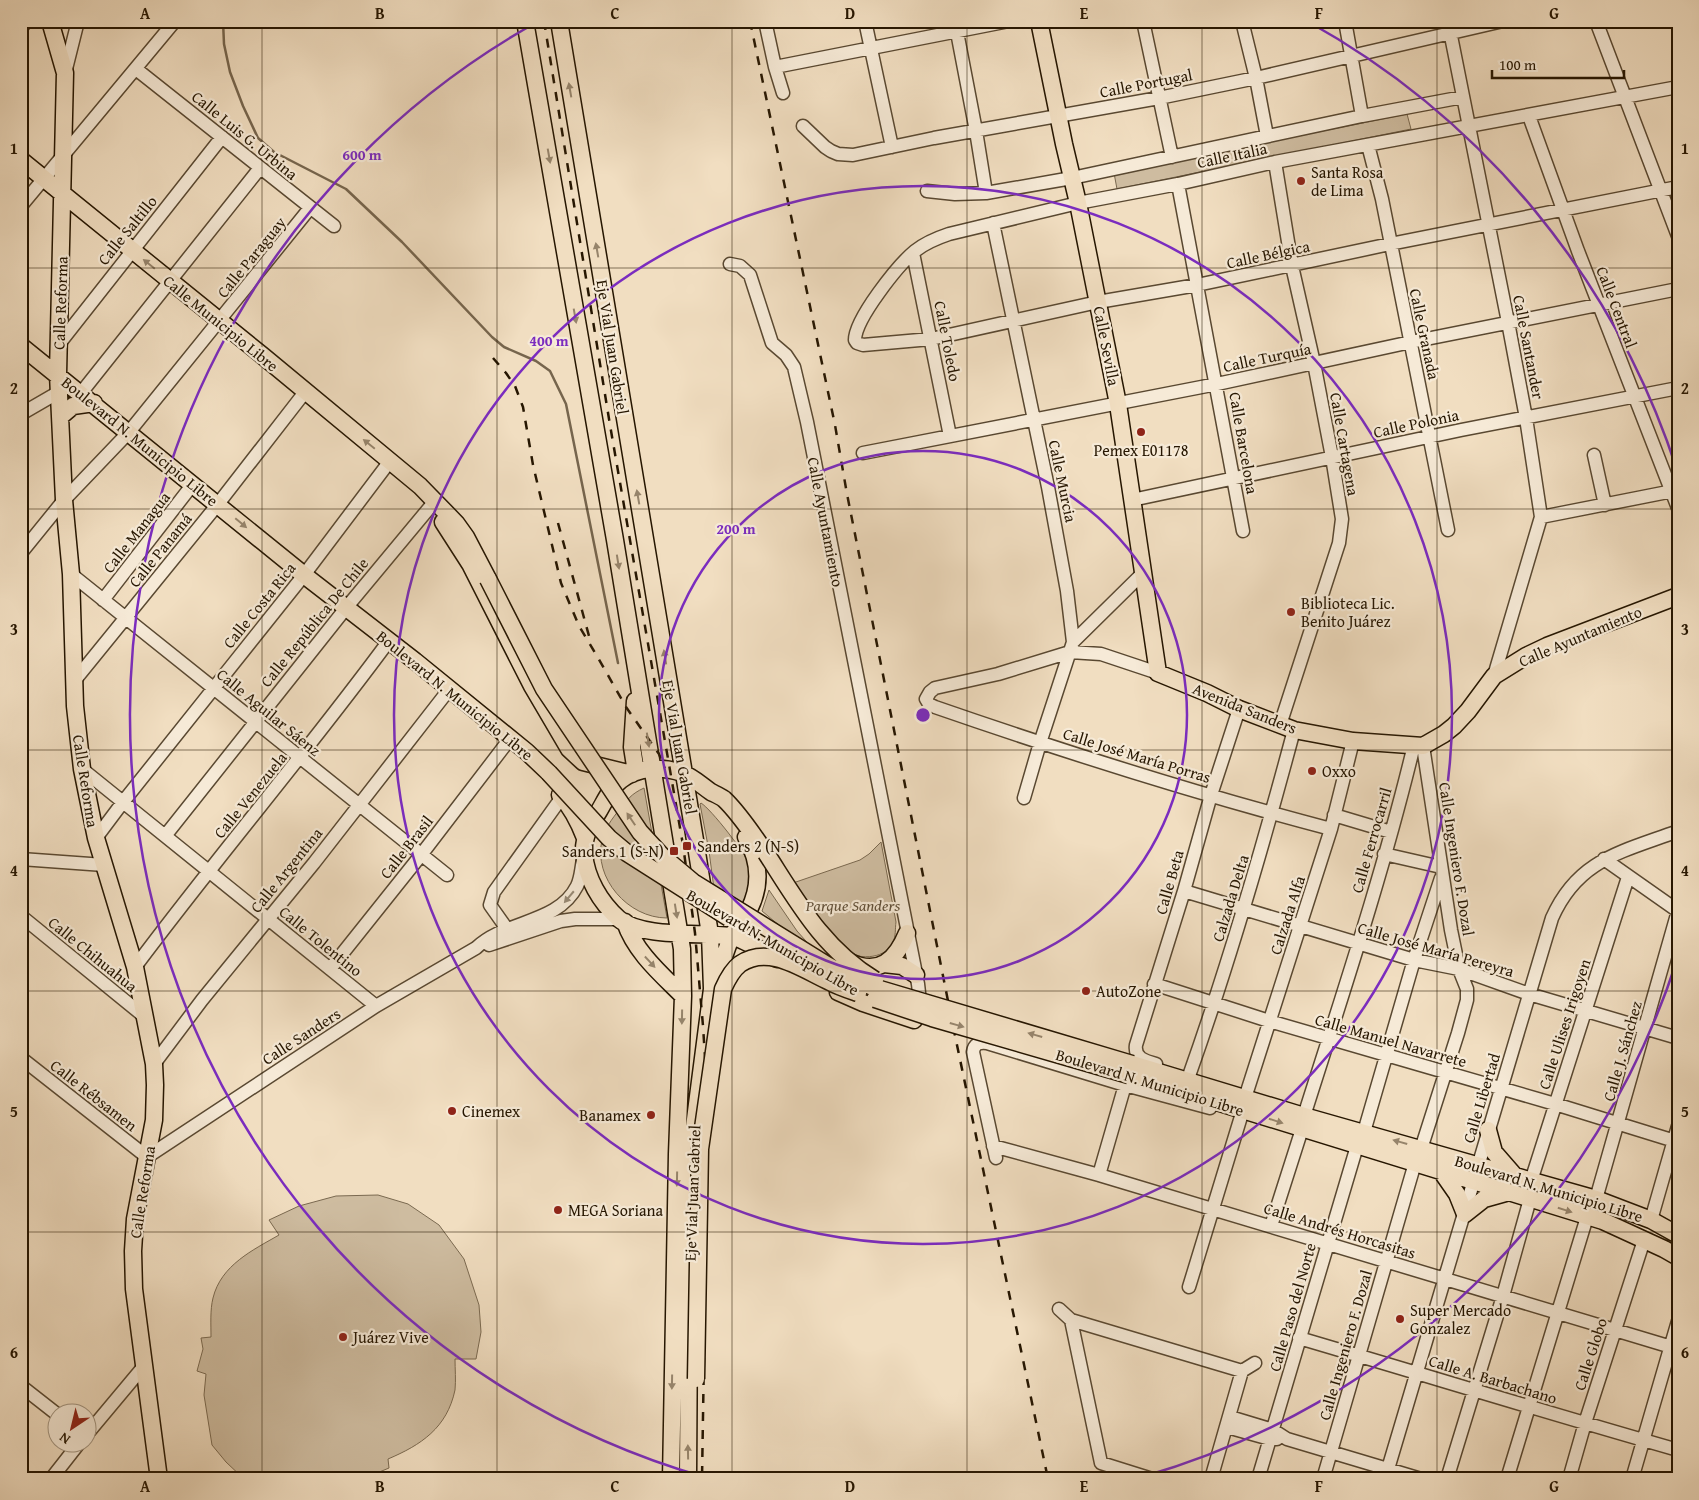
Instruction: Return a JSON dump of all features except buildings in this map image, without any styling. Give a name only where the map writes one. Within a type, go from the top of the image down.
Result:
[{"type":"main road","name":"Calle Reforma","points":[[50,21],[65,73],[58,374],[64,500],[71,574],[75,706],[82,769],[96,838],[135,967],[154,1064],[154,1120],[137,1210],[133,1251],[134,1289],[159,1479]]},
{"type":"main road","name":"Eje Vial Juan Gabriel","points":[[526,21],[638,687],[635,701],[632,747],[640,771],[682,949],[683,996],[677,1154],[671,1479]]},
{"type":"main road","name":"Eje Vial Juan Gabriel","points":[[559,21],[710,934],[712,989],[690,1158],[688,1479]]},
{"type":"main road","name":"Calle Sevilla","points":[[1039,21],[1118,404],[1158,673]]},
{"type":"main road","name":"Calle Municipio Libre","points":[[21,160],[390,461],[420,486],[433,503]]},
{"type":"main road","name":"Boulevard N. Municipio Libre","points":[[21,346],[94,403],[304,575],[415,661],[527,752],[609,838],[627,853],[720,912],[858,993],[932,1018],[1133,1071]]},
{"type":"main road","points":[[60,417],[74,406],[94,403]]},
{"type":"main road","points":[[433,503],[470,564],[532,686],[569,749],[583,762],[640,771],[670,770],[685,774],[723,798],[766,853],[826,941],[857,969],[902,996]]},
{"type":"main road","name":"Boulevard N. Municipio Libre","points":[[433,503],[456,524],[466,537],[544,689],[633,823],[662,856],[693,882],[849,978],[873,988],[1133,1071],[1360,1139],[1418,1156],[1478,1165],[1596,1199],[1651,1220],[1678,1235]]},
{"type":"main road","name":"Calle Ayuntamiento","points":[[1418,745],[1438,738],[1454,726],[1468,711],[1494,676],[1526,656],[1547,646],[1678,596]]},
{"type":"main road","points":[[392,644],[404,662],[444,696],[530,763],[570,806],[579,822],[585,845],[587,869],[600,898],[622,920],[639,951],[683,996]]},
{"type":"main road","name":"Avenida Sanders","points":[[1158,673],[1287,728],[1353,741],[1418,745]]},
{"type":"main road","points":[[585,845],[592,822],[614,788],[620,781],[640,771]]},
{"type":"main road","points":[[711,792],[739,826],[749,843],[817,937],[830,950],[859,967],[884,964],[902,966],[916,976]]},
{"type":"main road","points":[[712,989],[732,937],[749,910],[757,890],[757,862],[749,843]]},
{"type":"main road","points":[[622,920],[656,932],[710,934],[732,937],[845,996],[923,1022]]},
{"type":"main road","points":[[884,964],[898,952],[907,933]]},
{"type":"main road","points":[[722,966],[756,948]]},
{"type":"main road","points":[[687,1426],[696,1380],[700,1148],[723,989],[731,973],[740,964],[765,957],[791,962],[832,983],[858,993]]},
{"type":"main road","points":[[1488,1130],[1494,1152],[1514,1176]]},
{"type":"main road","name":"Boulevard N. Municipio Libre","points":[[1418,1156],[1441,1171],[1602,1221],[1678,1258]]},
{"type":"main road","points":[[1441,1171],[1457,1194],[1465,1214],[1484,1199],[1510,1192]]},
{"type":"street","points":[[21,28],[26,21]]},
{"type":"street","points":[[65,73],[78,21]]},
{"type":"street","points":[[21,206],[175,21]]},
{"type":"street","points":[[765,21],[783,93]]},
{"type":"street","points":[[865,21],[892,146]]},
{"type":"street","points":[[775,67],[1009,21]]},
{"type":"street","points":[[1143,21],[1172,157]]},
{"type":"street","points":[[1242,21],[1256,78],[1266,136]]},
{"type":"street","points":[[1345,21],[1362,116]]},
{"type":"street","name":"Calle Portugal","points":[[803,126],[824,147],[838,154],[853,155],[1058,115],[1159,98],[1256,78],[1352,55],[1449,27],[1503,21]]},
{"type":"street","points":[[1596,21],[1678,236]]},
{"type":"street","name":"Calle Santander","points":[[1449,27],[1508,322],[1526,418],[1541,517],[1494,676]]},
{"type":"street","points":[[957,32],[986,193]]},
{"type":"street","name":"Calle Luis G. Urbina","points":[[136,69],[334,226]]},
{"type":"street","name":"Calle Italia","points":[[863,345],[856,342],[854,338],[868,309],[887,282],[913,252],[936,239],[993,223],[1078,203],[1178,184],[1275,162],[1678,87]]},
{"type":"street","name":"Calle Italia","points":[[927,191],[955,194],[986,193],[1072,178],[1362,116],[1463,97]]},
{"type":"street","name":"Calle Central","points":[[1529,116],[1634,396],[1675,491],[1678,508]]},
{"type":"street","name":"Calle Saltillo","points":[[59,344],[222,137]]},
{"type":"street","name":"Calle Granada","points":[[1368,145],[1382,199],[1448,530]]},
{"type":"street","name":"Calle Cartagena","points":[[1275,162],[1292,266],[1314,363],[1342,520],[1339,543],[1287,728]]},
{"type":"street","points":[[81,393],[260,168]]},
{"type":"street","name":"Calle Barcelona","points":[[1178,184],[1217,384],[1243,531]]},
{"type":"street","name":"Calle Bélgica","points":[[863,345],[931,339],[1098,302],[1292,266],[1390,244],[1678,186]]},
{"type":"street","name":"Calle Paraguay","points":[[21,553],[64,500],[129,432],[310,208]]},
{"type":"street","name":"Calle Murcia","points":[[993,223],[1055,522],[1071,620],[1071,647],[1024,798]]},
{"type":"street","name":"Calle Toledo","points":[[913,252],[950,436]]},
{"type":"street","name":"Calle Ayuntamiento","points":[[730,264],[740,266],[750,275],[772,343],[786,355],[794,367],[807,422],[907,933]]},
{"type":"street","name":"Calle Turquía","points":[[863,453],[1118,404],[1508,322],[1678,289]]},
{"type":"street","name":"Calle Polonia","points":[[1132,500],[1461,430],[1678,388]]},
{"type":"street","points":[[21,414],[59,392]]},
{"type":"street","name":"Calle Panamá","points":[[75,680],[218,504],[305,392]]},
{"type":"street","points":[[1594,456],[1605,505]]},
{"type":"street","name":"Calle Costa Rica","points":[[96,838],[304,575],[390,461]]},
{"type":"street","name":"Calle Managua","points":[[103,600],[193,484]]},
{"type":"street","points":[[1541,517],[1675,491]]},
{"type":"street","name":"Calle República De Chile","points":[[165,836],[346,608],[433,503]]},
{"type":"street","name":"Calle Aguilar Sáenz","points":[[71,574],[447,875]]},
{"type":"street","points":[[1071,647],[1142,574]]},
{"type":"street","name":"Calle Venezuela","points":[[135,967],[299,758],[392,644]]},
{"type":"street","points":[[1071,647],[1101,654],[1158,673]]},
{"type":"street","name":"Calle José María Porras","points":[[1071,647],[998,674],[935,688],[926,699],[929,704],[935,707],[1040,743],[1210,795],[1331,829]]},
{"type":"street","name":"Calle Argentina","points":[[154,1064],[202,1000],[444,696]]},
{"type":"street","name":"Calle Beta","points":[[1133,1071],[1138,1056],[1135,1051],[1154,984],[1184,891],[1210,795],[1239,709]]},
{"type":"street","name":"Calzada Delta","points":[[1190,1073],[1215,1003],[1245,908],[1272,813],[1287,728]]},
{"type":"street","name":"Calzada Alfa","points":[[1189,1287],[1269,1021],[1331,829],[1353,741]]},
{"type":"street","name":"Calle Brasil","points":[[330,969],[506,744]]},
{"type":"street","name":"Calle Ferrocarril","points":[[1271,1226],[1418,745]]},
{"type":"street","name":"Calle Ingeniero F. Dozal","points":[[1323,1479],[1386,1260],[1444,1072],[1458,1033],[1466,1000],[1467,989],[1459,969],[1418,745]]},
{"type":"street","name":"Calle Tolentino","points":[[82,769],[376,1006]]},
{"type":"street","points":[[507,930],[490,905],[494,892],[562,797]]},
{"type":"street","points":[[1334,815],[1391,832]]},
{"type":"street","name":"Calle Libertad","points":[[1386,1474],[1556,908],[1579,876],[1604,859],[1678,831]]},
{"type":"street","name":"Calle Sanders","points":[[147,1157],[376,1006],[476,948],[490,937],[544,915],[564,903],[577,885],[585,845]]},
{"type":"street","points":[[1360,1139],[1387,1056],[1441,872],[1384,854]]},
{"type":"street","points":[[21,859],[104,865]]},
{"type":"street","points":[[1604,859],[1678,911]]},
{"type":"street","name":"Calle Ulises Irigoyen","points":[[1531,1181],[1628,877]]},
{"type":"street","name":"Calle José María Pereyra","points":[[1184,891],[1414,960],[1459,969],[1529,994],[1678,1038]]},
{"type":"street","name":"Calle J. Sánchez","points":[[1596,1199],[1619,1124],[1678,911]]},
{"type":"street","name":"Calle Chihuahua","points":[[21,916],[145,1017]]},
{"type":"street","name":"Calle Sanders","points":[[476,948],[492,945],[562,921],[589,919],[622,920]]},
{"type":"street","points":[[907,933],[923,1022]]},
{"type":"street","name":"Calle Manuel Navarrete","points":[[1154,984],[1269,1021],[1676,1141]]},
{"type":"street","name":"Calle Andrés Horcasitas","points":[[1133,1071],[987,1043],[976,1044],[973,1052],[995,1152],[1099,1175],[1674,1348]]},
{"type":"street","name":"Calle Rébsamen","points":[[21,1058],[147,1157]]},
{"type":"street","points":[[1099,1175],[1133,1071],[1190,1073],[1244,1104]]},
{"type":"street","points":[[1651,1220],[1676,1141],[1678,1126]]},
{"type":"street","name":"Calle Paso del Norte","points":[[1258,1479],[1327,1243],[1360,1139]]},
{"type":"street","points":[[1447,1479],[1503,1296],[1530,1199]]},
{"type":"street","points":[[1507,1479],[1587,1216]]},
{"type":"street","name":"Calle Globo","points":[[1569,1479],[1614,1330],[1644,1240]]},
{"type":"street","points":[[1059,1309],[1071,1320],[1242,1371]]},
{"type":"street","points":[[1071,1320],[1096,1467],[1152,1479]]},
{"type":"street","points":[[1632,1479],[1674,1348],[1678,1321]]},
{"type":"street","name":"Calle A. Barbachano","points":[[1299,1338],[1678,1450]]},
{"type":"street","points":[[1212,1479],[1242,1371],[1255,1363]]},
{"type":"street","points":[[98,1421],[144,1366]]},
{"type":"street","points":[[21,1386],[48,1407]]},
{"type":"street","points":[[1228,1422],[1331,1453],[1386,1474],[1421,1479]]},
{"type":"street","points":[[51,1479],[72,1452]]},
{"type":"green space","points":[[1407,114],[1411,129],[1117,189],[1114,173]]},
{"type":"green space","points":[[644,788],[667,918],[639,911],[627,903],[616,893],[608,881],[603,868],[602,840],[607,828],[627,800]]},
{"type":"green space","points":[[701,803],[728,832],[749,864],[749,886],[742,906],[714,889]]},
{"type":"green space","name":"Parque Sanders","points":[[881,842],[896,922],[895,937],[889,948],[883,953],[862,957],[841,951],[793,883],[860,860]]},
{"type":"green space","points":[[769,890],[797,931],[813,949],[811,952],[762,911]]},
{"type":"green space","name":"Juárez Vive","points":[[378,1195],[408,1204],[439,1225],[464,1259],[479,1305],[481,1332],[476,1359],[455,1359],[455,1390],[446,1415],[439,1425],[422,1441],[388,1459],[389,1468],[377,1473],[370,1479],[244,1479],[212,1445],[204,1395],[206,1374],[197,1371],[203,1349],[201,1338],[211,1337],[211,1307],[217,1286],[223,1276],[239,1260],[279,1235],[269,1220],[299,1206],[336,1196]]},
{"type":"waterway","points":[[223,21],[224,44],[230,72],[258,138],[274,152],[346,189],[402,242],[492,337],[504,347],[536,361],[550,371],[566,404],[618,663]]},
{"type":"railway","points":[[544,21],[610,425],[683,845],[695,933],[708,1104],[702,1479]]},
{"type":"railway","points":[[750,21],[835,425],[847,494],[953,1026],[1048,1479]]},
{"type":"railway","points":[[493,358],[515,386],[523,407],[533,465],[561,583],[579,626],[626,707],[659,754],[665,768]]},
{"type":"railway","points":[[558,523],[589,636]]},
{"type":"place","name":"Santa Rosa de Lima","points":[[1301,181]]},
{"type":"place","name":"Pemex E01178","points":[[1141,432]]},
{"type":"place","name":"Biblioteca Lic. Benito Juárez","points":[[1291,612]]},
{"type":"place","name":"Oxxo","points":[[1312,771]]},
{"type":"place","name":"Sanders 2 (N-S)","points":[[687,846]]},
{"type":"place","name":"Sanders 1 (S-N)","points":[[674,851]]},
{"type":"place","name":"AutoZone","points":[[1086,991]]},
{"type":"place","name":"Cinemex","points":[[452,1111]]},
{"type":"place","name":"Banamex","points":[[651,1115]]},
{"type":"place","name":"MEGA Soriana","points":[[558,1210]]},
{"type":"place","name":"Super Mercado Gonzalez","points":[[1400,1319]]},
{"type":"place","name":"Juárez Vive","points":[[343,1337]]}]
